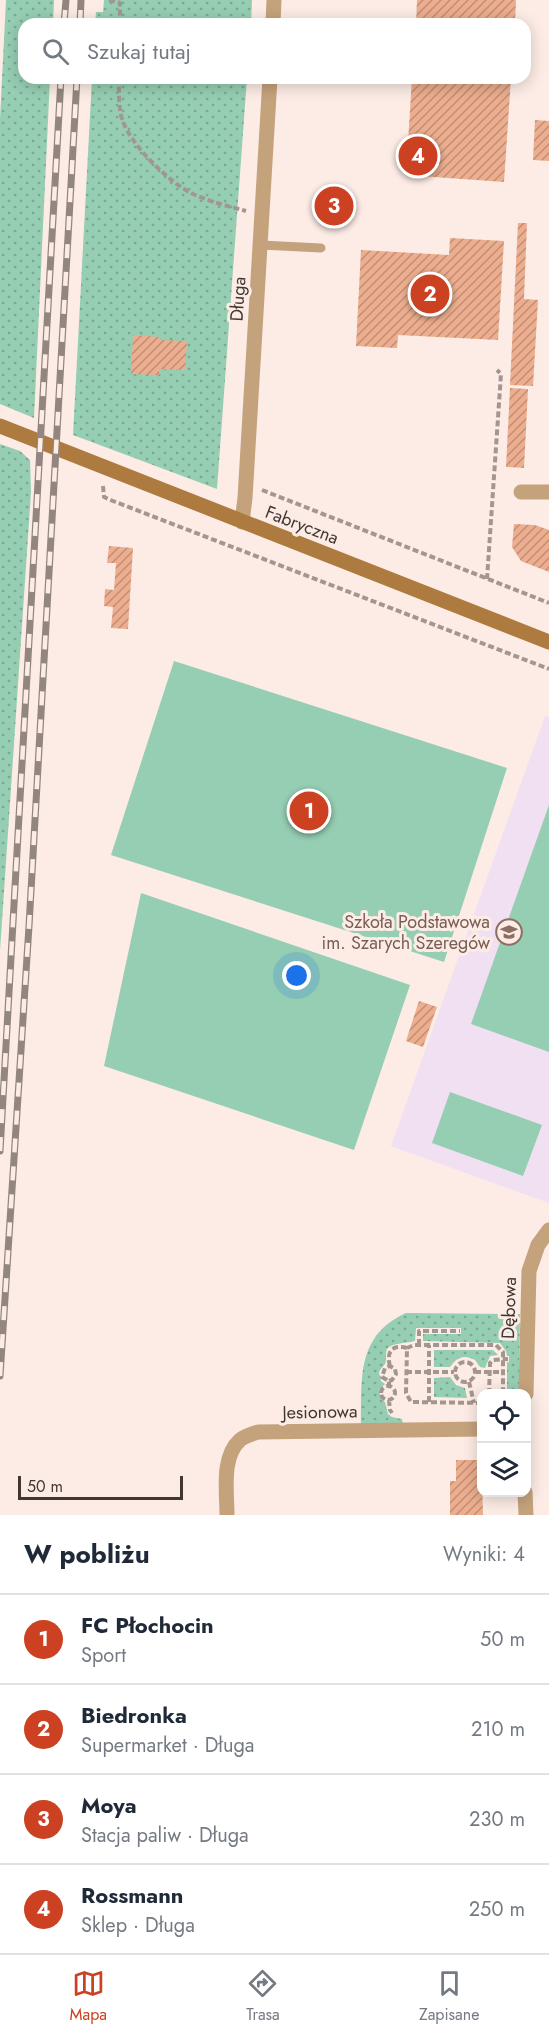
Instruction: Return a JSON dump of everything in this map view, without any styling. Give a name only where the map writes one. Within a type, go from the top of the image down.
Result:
[{"type":"main road","name":"Fabryczna","points":[[0,426],[549,642]]},
{"type":"street","points":[[273,18],[274,0]]},
{"type":"street","name":"Długa","points":[[242,522],[270,84]]},
{"type":"street","points":[[521,492],[549,492]]},
{"type":"street","name":"Dębowa","points":[[526,1389],[529,1271],[538,1245],[549,1230]]},
{"type":"street","name":"Jesionowa","points":[[227,1515],[227,1467],[233,1448],[242,1438],[258,1432],[477,1429]]},
{"type":"street","points":[[525,1497],[526,1515]]},
{"type":"lane","points":[[261,245],[321,248]]},
{"type":"path","points":[[109,0],[120,3],[120,18]]},
{"type":"path","points":[[119,84],[124,124],[161,171],[190,193],[247,211]]},
{"type":"path","points":[[488,579],[501,374],[497,370]]},
{"type":"path","points":[[100,467],[104,497],[549,669]]},
{"type":"path","points":[[246,483],[549,603]]},
{"type":"path","points":[[419,1345],[419,1331],[460,1331]]},
{"type":"path","points":[[390,1366],[389,1353],[396,1346],[407,1348],[419,1345],[496,1345],[506,1359],[503,1389]]},
{"type":"path","points":[[429,1345],[429,1402]]},
{"type":"path","points":[[407,1348],[406,1393],[411,1402],[477,1402]]},
{"type":"path","points":[[489,1389],[490,1363],[493,1360],[506,1359]]},
{"type":"path","points":[[395,1369],[406,1361]]},
{"type":"path","points":[[454,1372],[462,1362],[473,1366],[475,1372],[469,1382]]},
{"type":"path","points":[[390,1366],[395,1369]]},
{"type":"path","points":[[390,1366],[382,1372],[382,1377],[389,1383],[395,1377],[395,1369]]},
{"type":"path","points":[[406,1372],[454,1372]]},
{"type":"path","points":[[454,1372],[459,1381],[469,1382]]},
{"type":"path","points":[[475,1372],[503,1372]]},
{"type":"path","points":[[469,1382],[474,1402]]},
{"type":"path","points":[[440,1408],[447,1402]]},
{"type":"shaded area","name":"Szkoła Podstawowa im. Szarych Szeregów","points":[[545,716],[549,717],[549,1203],[391,1146]]},
{"type":"green space","points":[[6,0],[54,0],[53,18],[18,18],[18,84],[50,84],[34,418],[0,404],[0,119]]},
{"type":"green space","points":[[104,0],[252,0],[251,18],[96,18],[96,12],[103,12]]},
{"type":"green space","points":[[92,84],[247,84],[217,489],[73,435]]},
{"type":"green space","points":[[0,444],[20,451],[30,460],[31,492],[0,951]]},
{"type":"green space","points":[[174,661],[507,768],[444,962],[111,855]]},
{"type":"green space","points":[[549,805],[549,1052],[471,1024]]},
{"type":"green space","points":[[141,893],[410,985],[354,1150],[104,1066]]},
{"type":"green space","points":[[450,1092],[542,1125],[523,1176],[432,1143]]},
{"type":"green space","points":[[406,1313],[520,1314],[519,1389],[507,1389],[509,1356],[500,1343],[423,1341],[423,1334],[461,1334],[461,1328],[416,1328],[415,1341],[396,1344],[387,1349],[386,1362],[379,1372],[381,1381],[385,1384],[379,1390],[381,1399],[385,1402],[388,1414],[402,1419],[403,1425],[361,1425],[361,1391],[365,1360],[370,1346],[390,1322]]},
{"type":"green space","points":[[434,1350],[493,1350],[498,1355],[490,1356],[485,1368],[480,1367],[475,1360],[464,1357],[455,1361],[450,1367],[434,1367]]},
{"type":"green space","points":[[450,1377],[456,1385],[465,1388],[467,1398],[434,1397],[434,1378]]},
{"type":"building","points":[[417,0],[516,0],[515,18],[416,18]]},
{"type":"building","points":[[412,84],[511,84],[504,182],[406,175]]},
{"type":"building","points":[[535,120],[549,121],[549,161],[533,160]]},
{"type":"building","points":[[344,193],[345,218],[324,218],[324,194]]},
{"type":"building","points":[[518,223],[527,223],[524,299],[538,300],[533,386],[510,385]]},
{"type":"building","points":[[450,238],[504,241],[498,340],[398,335],[397,348],[356,346],[361,250],[449,255]]},
{"type":"building","points":[[133,335],[160,337],[160,340],[187,341],[185,370],[159,369],[159,375],[131,374]]},
{"type":"building","points":[[510,388],[528,389],[524,468],[506,467]]},
{"type":"building","points":[[514,524],[535,525],[549,530],[549,572],[521,561],[512,547]]},
{"type":"building","points":[[109,546],[133,548],[128,629],[111,628],[113,607],[104,606],[105,589],[114,590],[116,563],[107,563]]},
{"type":"building","points":[[419,1001],[437,1007],[423,1047],[406,1041]]},
{"type":"building","points":[[456,1460],[477,1460],[477,1497],[482,1497],[483,1515],[450,1515],[450,1481],[456,1481]]},
{"type":"railway","points":[[64,18],[66,0]]},
{"type":"railway","points":[[80,18],[81,0]]},
{"type":"railway","points":[[0,1151],[61,84]]},
{"type":"railway","points":[[0,1376],[29,926],[77,84]]},
{"type":"place","name":"Rossmann","points":[[418,156]]},
{"type":"place","name":"Moya","points":[[334,206]]},
{"type":"place","name":"Biedronka","points":[[430,294]]},
{"type":"place","name":"FC Płochocin","points":[[309,811]]},
{"type":"place","name":"Szkoła Podstawowa im. Szarych Szeregów","points":[[509,932]]}]
